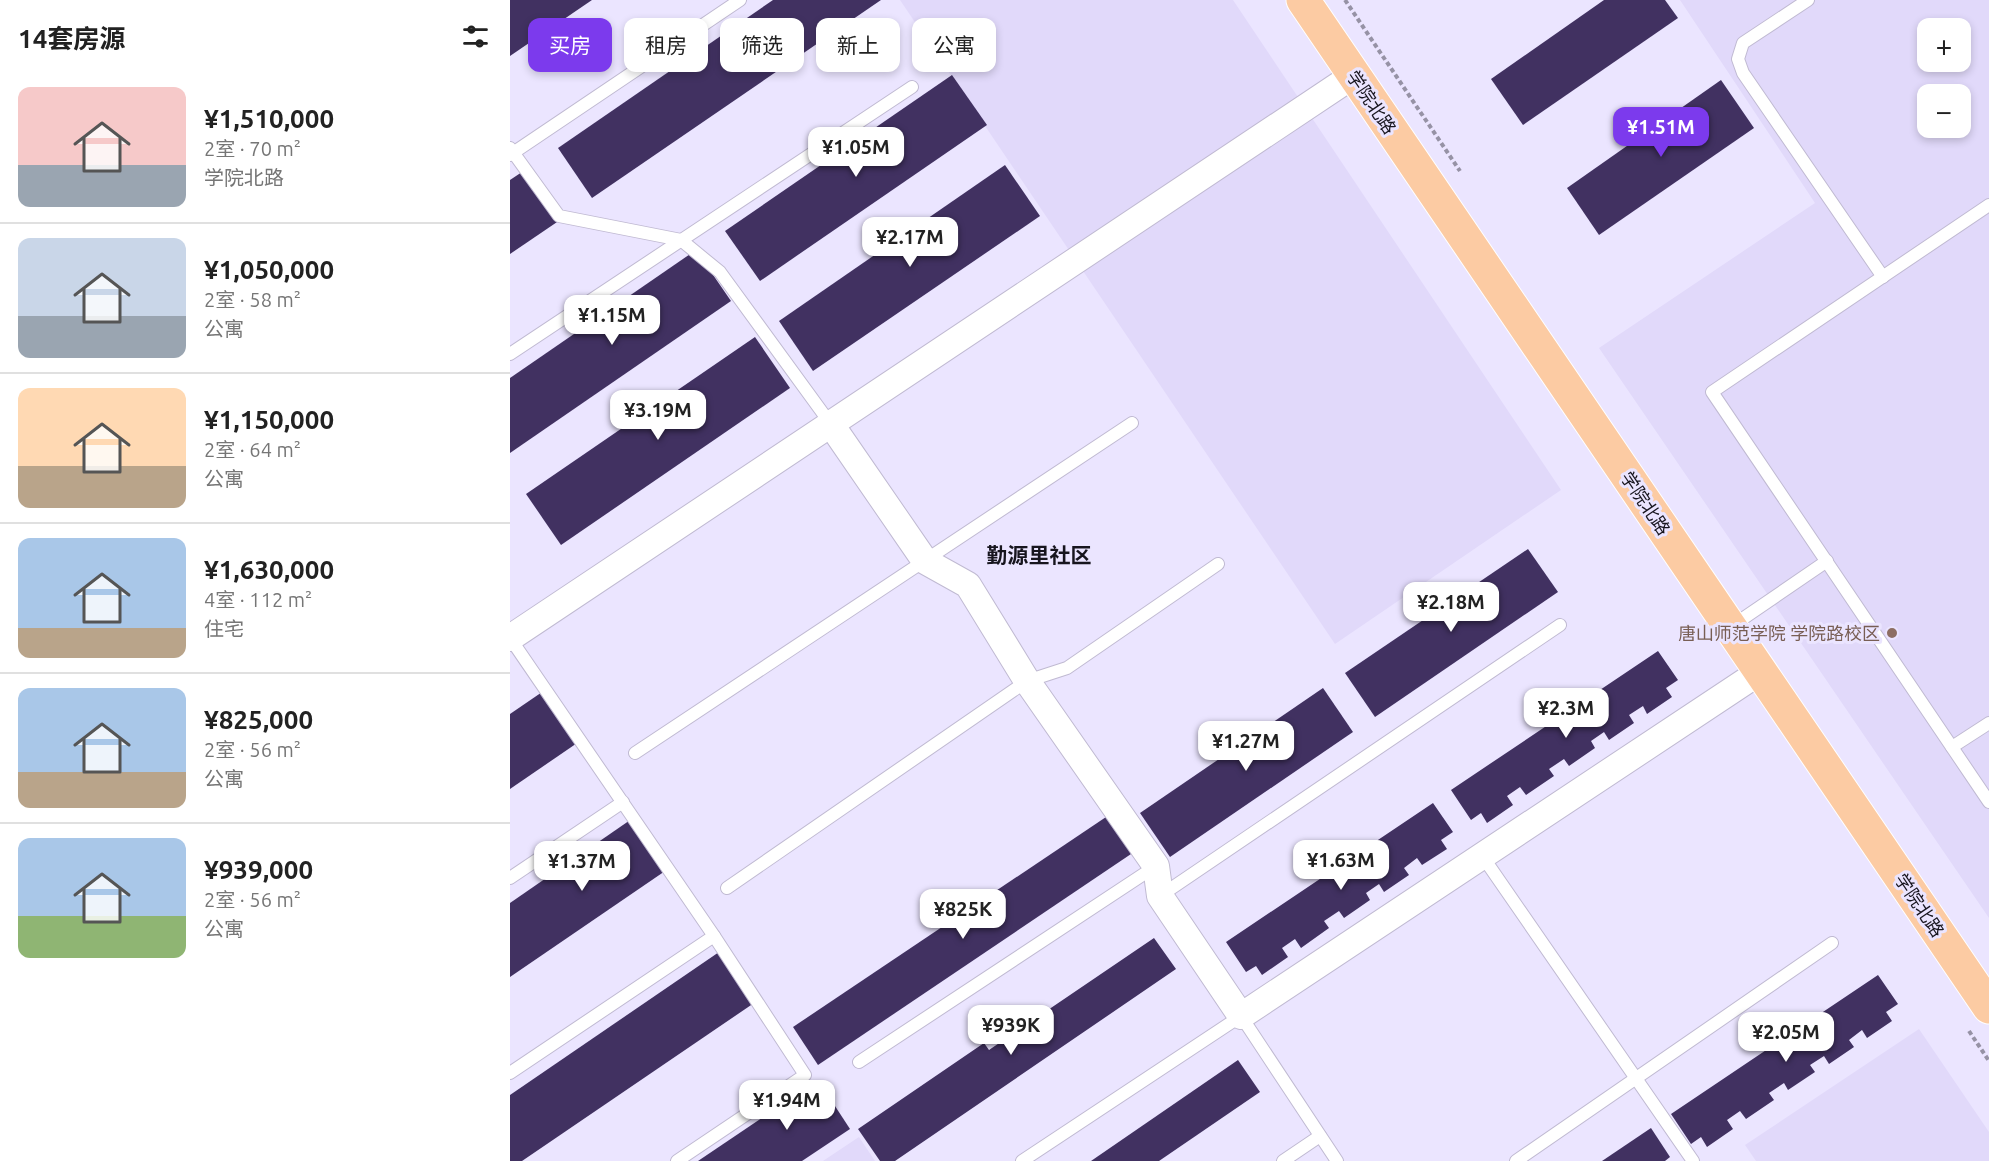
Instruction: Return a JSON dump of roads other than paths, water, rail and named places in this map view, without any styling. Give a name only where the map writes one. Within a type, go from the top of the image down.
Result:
[{"type":"main road","name":"学院北路","points":[[1303,0],[1989,1007]]},
{"type":"street","points":[[510,638],[1354,75]]},
{"type":"street","points":[[830,423],[925,561],[968,585],[1027,681],[1156,866],[1160,896],[1241,1016],[1761,671]]},
{"type":"lane","points":[[740,0],[511,152],[560,216],[681,240],[720,272],[830,423]]},
{"type":"lane","points":[[1808,0],[1743,43],[1738,59],[1743,73],[1883,277]]},
{"type":"lane","points":[[510,354],[912,87]]},
{"type":"lane","points":[[1989,205],[1712,392],[1989,802]]},
{"type":"lane","points":[[635,753],[1132,423]]},
{"type":"lane","points":[[1731,627],[1827,561]]},
{"type":"lane","points":[[727,888],[1027,681],[1067,668],[1218,564]]},
{"type":"lane","points":[[1160,896],[1560,625]]},
{"type":"lane","points":[[510,638],[714,936],[805,1075],[677,1161]]},
{"type":"lane","points":[[1952,747],[1989,723]]},
{"type":"lane","points":[[510,878],[623,802]]},
{"type":"lane","points":[[1483,857],[1693,1161]]},
{"type":"lane","points":[[859,1062],[1156,866]]},
{"type":"lane","points":[[510,1073],[714,936]]},
{"type":"lane","points":[[1516,1161],[1832,943]]},
{"type":"lane","points":[[1022,1161],[1241,1016],[1337,1161]]},
{"type":"lane","points":[[1283,1161],[1320,1136]]},
{"type":"place","name":"唐山师范学院 学院路校区","points":[[1892,633]]},
{"type":"district","name":"勤源里社区","points":[[1039,555]]}]
